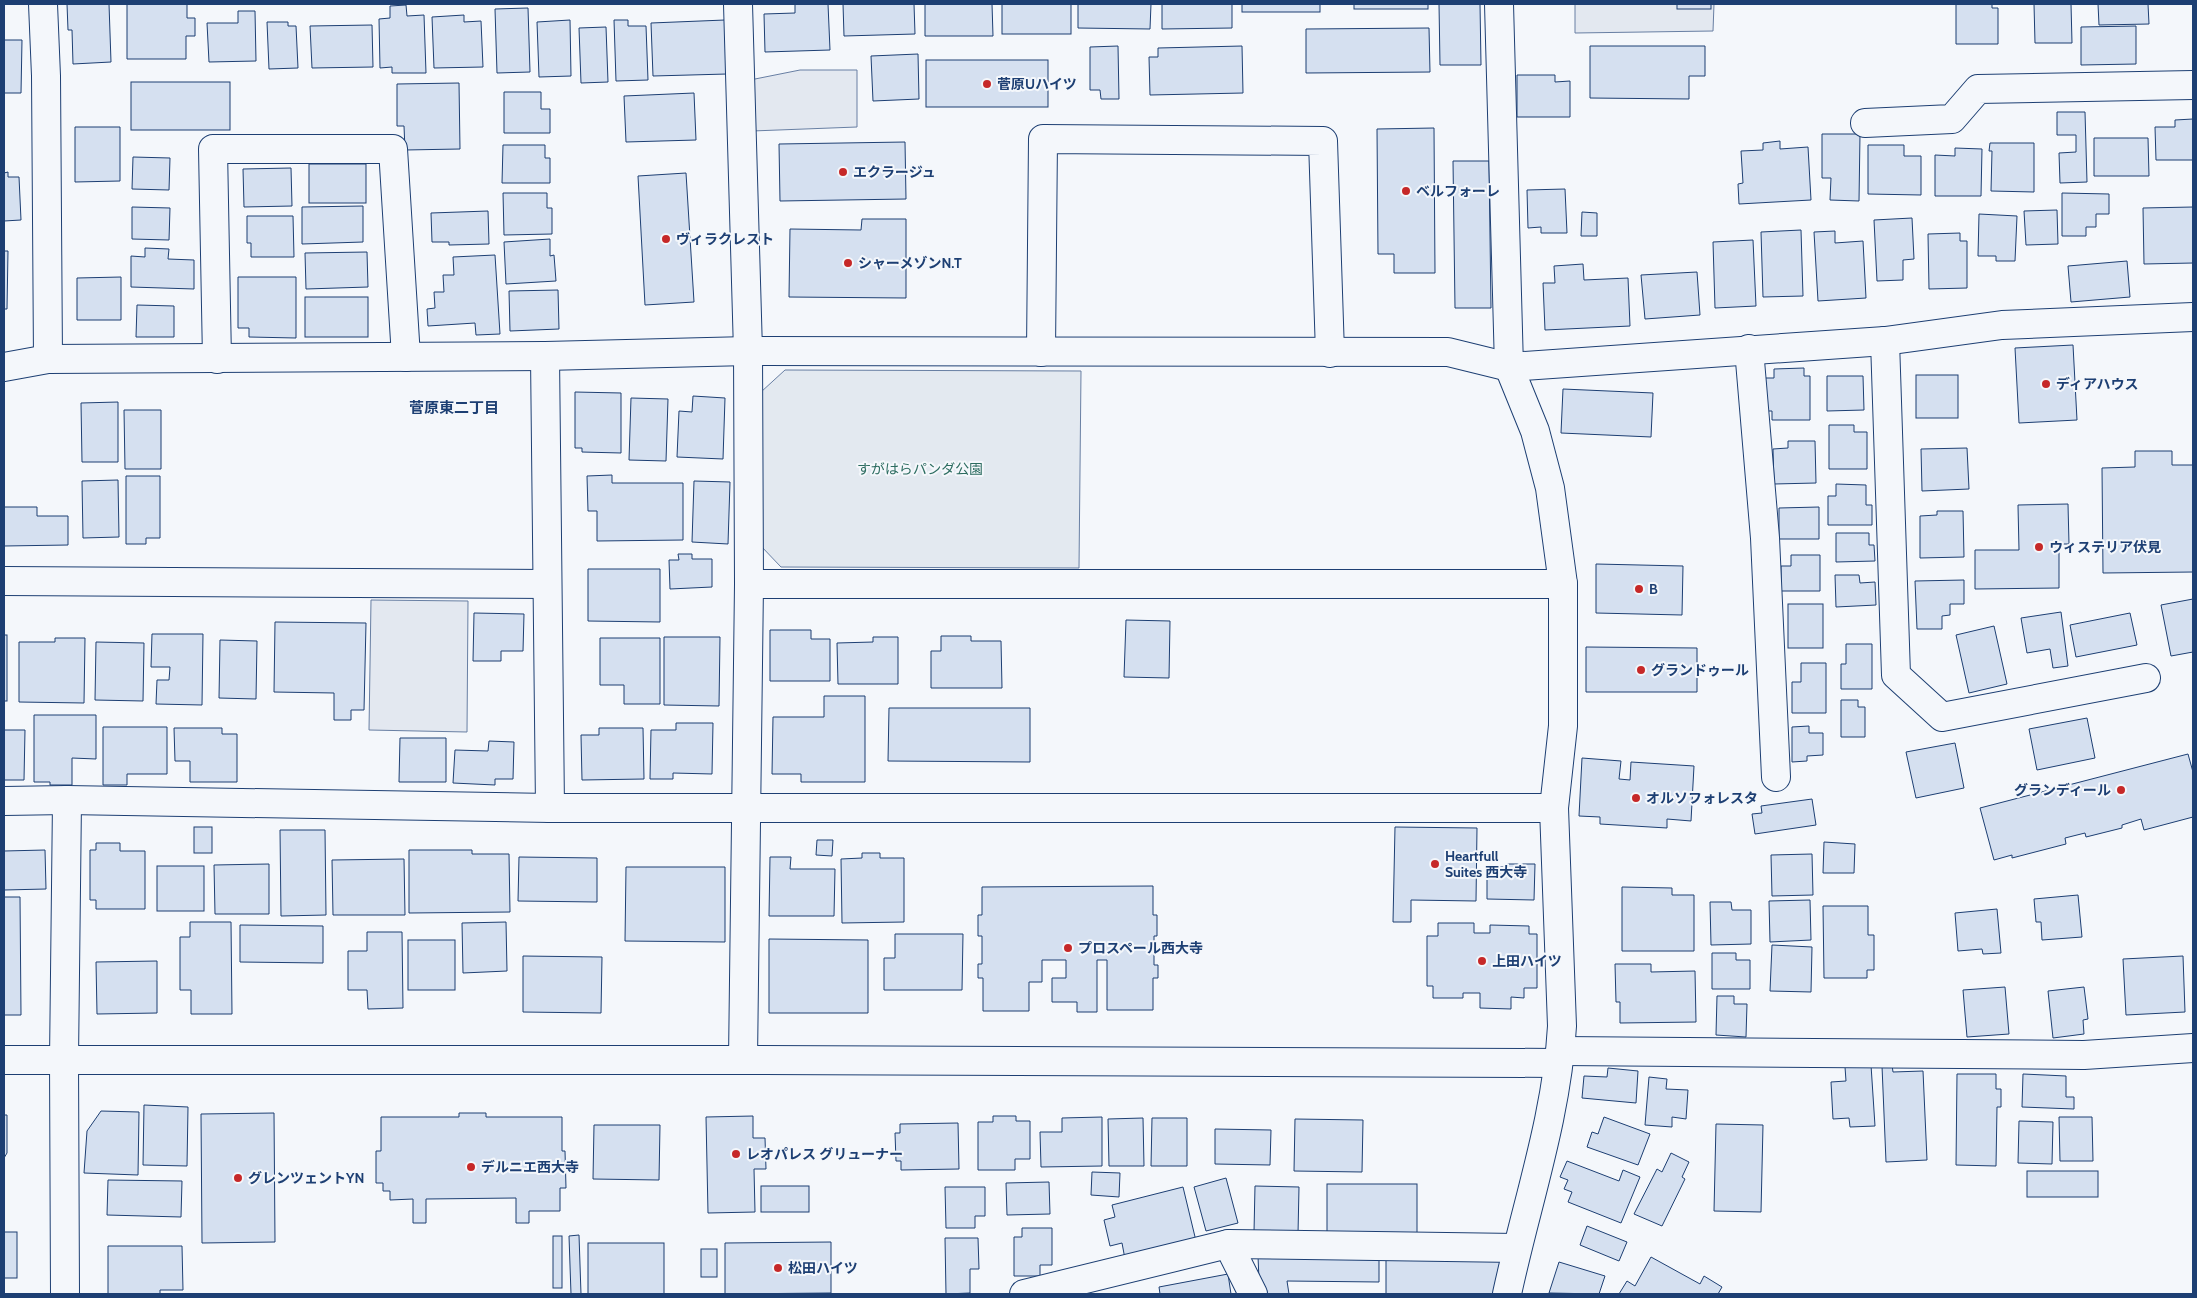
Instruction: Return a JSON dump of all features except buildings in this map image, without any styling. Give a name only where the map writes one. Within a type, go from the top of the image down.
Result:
[{"type":"street","points":[[43,4],[46,76],[48,359]]},
{"type":"street","points":[[738,4],[748,351],[749,584],[743,1060]]},
{"type":"street","points":[[1499,4],[1509,367],[1535,431],[1550,488],[1563,584],[1563,726],[1554,808],[1562,1026],[1559,1057],[1543,1152],[1517,1248],[1507,1294]]},
{"type":"street","points":[[1865,123],[1952,119],[1978,89],[2193,85]]},
{"type":"street","points":[[1041,352],[1043,139],[1323,142],[1330,353]]},
{"type":"street","points":[[216,359],[212,149],[394,149],[406,358]]},
{"type":"street","points":[[4,367],[48,359],[406,358],[748,351],[1448,352],[1509,367],[1885,341],[2002,325],[2193,317]]},
{"type":"street","points":[[1885,341],[1896,674],[1942,717],[2146,678]]},
{"type":"street","points":[[1748,349],[1765,538],[1776,777]]},
{"type":"street","points":[[545,356],[550,808]]},
{"type":"street","points":[[4,581],[547,584]]},
{"type":"street","points":[[749,584],[1563,584]]},
{"type":"street","points":[[4,801],[67,800],[550,808],[746,806],[1554,808]]},
{"type":"street","points":[[65,1294],[64,1060],[67,800]]},
{"type":"street","points":[[4,1060],[743,1060],[2084,1055],[2193,1048]]},
{"type":"street","points":[[1024,1294],[1228,1244],[1517,1248]]},
{"type":"street","points":[[1228,1244],[1253,1294]]},
{"type":"green space","name":"すがはらパンダ公園","points":[[785,370],[1081,371],[1079,568],[781,567],[760,545],[761,392]]},
{"type":"shaded area","points":[[1575,4],[1714,4],[1713,31],[1575,33]]},
{"type":"shaded area","points":[[800,70],[857,70],[857,127],[752,131],[750,80]]},
{"type":"shaded area","points":[[371,600],[468,601],[467,732],[369,730]]},
{"type":"place","name":"菅原Uハイツ","points":[[987,84]]},
{"type":"place","name":"エクラージュ","points":[[843,172]]},
{"type":"place","name":"ベルフォーレ","points":[[1406,191]]},
{"type":"place","name":"ヴィラクレスト","points":[[666,239]]},
{"type":"place","name":"シャーメゾンN.T","points":[[848,263]]},
{"type":"place","name":"ディアハウス","points":[[2046,384]]},
{"type":"place","name":"ウィステリア伏見","points":[[2039,547]]},
{"type":"place","name":"B","points":[[1639,589]]},
{"type":"place","name":"グランドゥール","points":[[1641,670]]},
{"type":"place","name":"グランディール","points":[[2121,790]]},
{"type":"place","name":"オルソフォレスタ","points":[[1636,798]]},
{"type":"place","name":"Heartfull Suites 西大寺","points":[[1435,864]]},
{"type":"place","name":"プロスペール西大寺","points":[[1068,948]]},
{"type":"place","name":"上田ハイツ","points":[[1482,961]]},
{"type":"place","name":"レオパレス グリューナー","points":[[736,1154]]},
{"type":"place","name":"デルニエ西大寺","points":[[471,1167]]},
{"type":"place","name":"グレンツェントYN","points":[[238,1178]]},
{"type":"place","name":"松田ハイツ","points":[[778,1268]]},
{"type":"district","name":"菅原東二丁目","points":[[454,408]]}]
